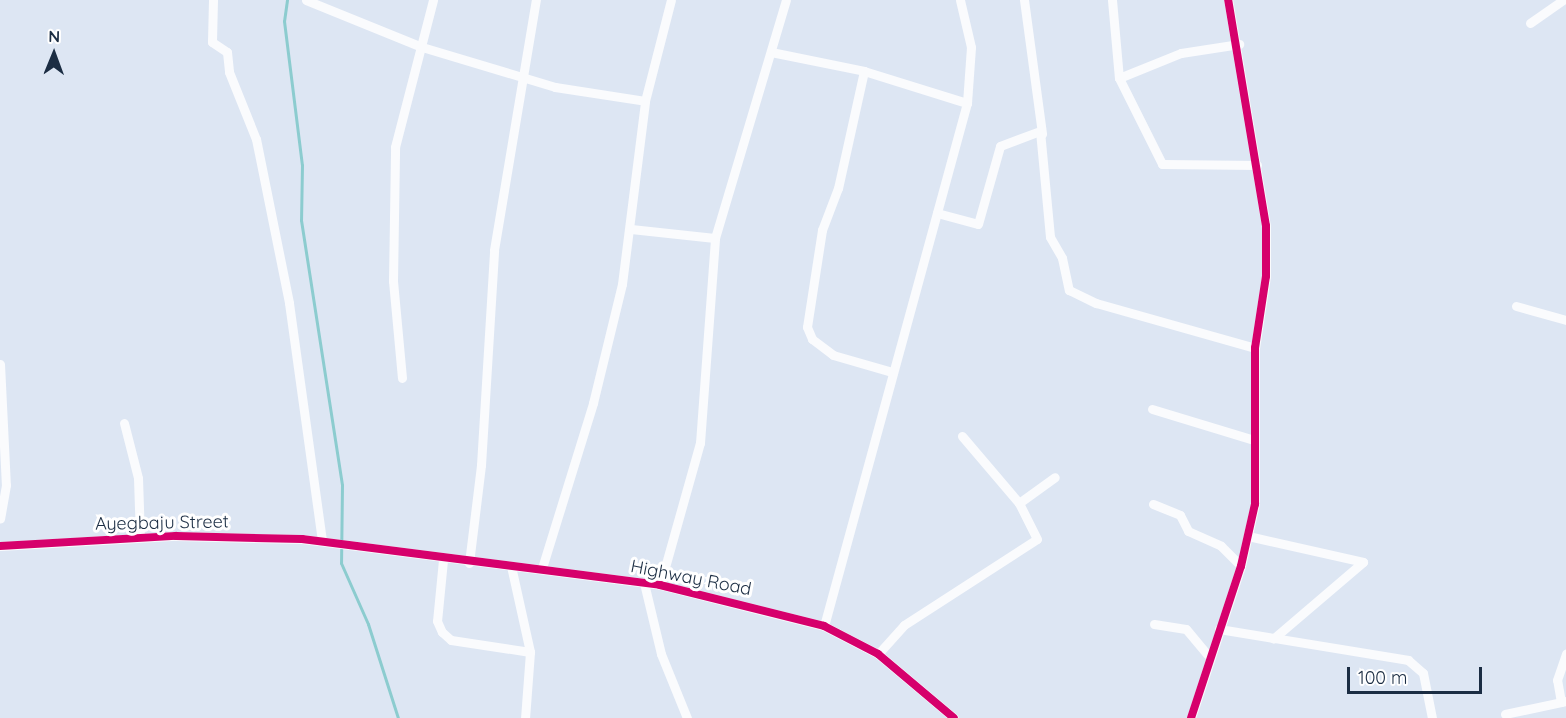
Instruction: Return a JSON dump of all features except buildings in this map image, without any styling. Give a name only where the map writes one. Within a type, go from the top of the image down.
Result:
[{"type":"street","points":[[213,0],[212,42],[227,52],[229,72],[256,139],[289,303],[324,541]]},
{"type":"street","points":[[306,0],[422,47],[607,98],[645,101]]},
{"type":"street","points":[[402,378],[393,281],[394,147],[433,0]]},
{"type":"street","points":[[469,563],[481,465],[494,250],[536,0]]},
{"type":"street","points":[[542,568],[593,404],[631,229],[645,101],[671,0]]},
{"type":"street","points":[[660,585],[700,442],[716,238],[786,0]]},
{"type":"street","points":[[824,626],[967,103],[971,47],[960,0]]},
{"type":"street","points":[[1024,0],[1054,244]]},
{"type":"street","points":[[1112,0],[1119,78],[1151,146],[1168,168],[1257,165]]},
{"type":"street","points":[[1193,717],[1207,654],[1219,629],[1241,566],[1255,504],[1255,348],[1266,276],[1257,165],[1239,44],[1228,0]]},
{"type":"street","points":[[1530,23],[1563,0]]},
{"type":"street","points":[[1119,78],[1181,53],[1239,44]]},
{"type":"street","points":[[771,52],[864,71],[967,103]]},
{"type":"street","points":[[864,71],[838,188],[822,230],[807,327],[812,339],[833,355],[892,372]]},
{"type":"street","points":[[938,213],[978,224],[1000,146],[1040,131],[1054,244],[1069,290],[1082,298],[1255,348]]},
{"type":"street","points":[[631,229],[716,238]]},
{"type":"street","points":[[1516,306],[1566,320]]},
{"type":"street","points":[[0,363],[6,484],[0,518]]},
{"type":"street","points":[[1152,409],[1254,440]]},
{"type":"street","points":[[124,423],[138,478],[140,537]]},
{"type":"street","points":[[878,654],[904,625],[1035,542],[1019,502],[962,436]]},
{"type":"street","points":[[1019,502],[1054,477]]},
{"type":"street","points":[[1153,504],[1180,515],[1188,531],[1221,546],[1241,566]]},
{"type":"street","points":[[1248,536],[1363,562],[1273,639]]},
{"type":"street","name":"Ayegbaju Street","points":[[0,546],[140,537],[324,541],[355,548]]},
{"type":"street","name":"Highway Road","points":[[355,548],[469,563],[542,568],[660,585],[824,626],[878,654],[954,718]]},
{"type":"street","points":[[443,560],[437,621],[442,632],[451,640],[530,652]]},
{"type":"street","points":[[511,566],[530,652],[525,718]]},
{"type":"street","points":[[644,583],[661,654],[687,718]]},
{"type":"street","points":[[1154,624],[1186,629],[1207,654]]},
{"type":"street","points":[[1219,629],[1418,664],[1432,718]]},
{"type":"street","points":[[1504,714],[1564,701],[1557,680],[1566,654]]},
{"type":"waterway","points":[[287,0],[284,21],[302,165],[301,220],[342,485],[341,563],[368,624],[398,718]]},
{"type":"cycle path","points":[[1191,718],[1241,566],[1255,504],[1255,348],[1266,276],[1266,226],[1228,0]]},
{"type":"cycle path","points":[[0,546],[176,536],[302,539],[660,585],[824,626],[878,654],[954,718]]}]
